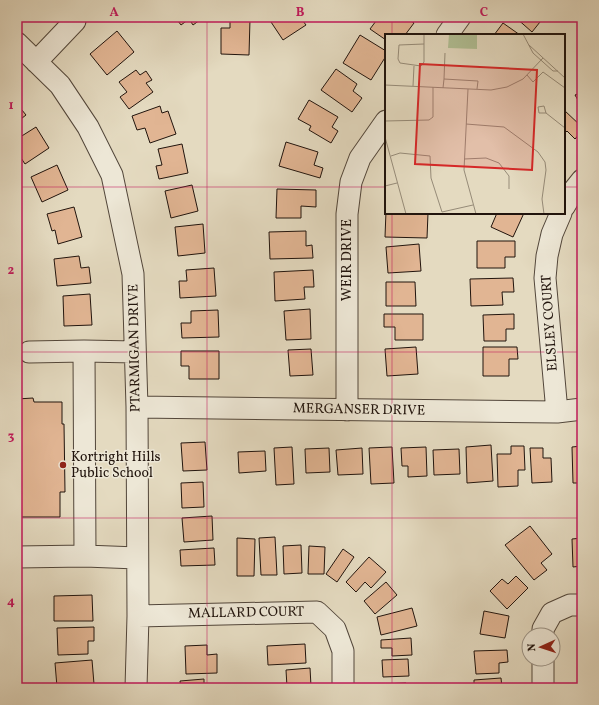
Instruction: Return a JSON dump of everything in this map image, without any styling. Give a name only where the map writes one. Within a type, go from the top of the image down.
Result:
[{"type":"street","points":[[36,62],[75,21],[69,17]]},
{"type":"street","points":[[448,34],[460,17]]},
{"type":"street","name":"PTARMIGAN DRIVE","points":[[17,43],[60,85],[88,127],[112,175],[133,274],[137,407],[138,616],[136,688]]},
{"type":"street","name":"WEIR DRIVE","points":[[347,410],[347,214],[352,182],[360,158],[385,122]]},
{"type":"street","points":[[565,205],[582,180]]},
{"type":"street","name":"ELSLEY COURT","points":[[557,412],[545,278],[547,256],[552,234],[561,214]]},
{"type":"street","points":[[84,351],[85,556]]},
{"type":"street","points":[[29,352],[135,352]]},
{"type":"street","name":"MERGANSER DRIVE","points":[[137,407],[557,412],[582,409]]},
{"type":"street","points":[[17,557],[85,556],[137,558]]},
{"type":"street","points":[[545,627],[552,613],[570,605],[582,605]]},
{"type":"street","name":"MALLARD COURT","points":[[138,616],[317,612],[335,629],[343,651],[343,688]]},
{"type":"street","points":[[543,667],[543,688]]},
{"type":"building","points":[[175,17],[204,17],[193,25],[189,19],[181,25]]},
{"type":"building","points":[[272,17],[300,17],[306,25],[283,40],[269,19]]},
{"type":"building","points":[[379,17],[406,17],[414,23],[406,34],[385,34],[385,39],[370,29]]},
{"type":"building","points":[[515,17],[544,17],[532,32]]},
{"type":"building","points":[[230,19],[250,19],[249,55],[221,54],[221,28],[230,28]]},
{"type":"building","points":[[503,23],[519,34],[495,34]]},
{"type":"building","points":[[117,31],[134,52],[107,75],[90,54]]},
{"type":"building","points":[[360,35],[385,50],[385,58],[371,80],[343,63]]},
{"type":"building","points":[[336,69],[357,84],[353,91],[362,98],[352,112],[321,90]]},
{"type":"building","points":[[136,70],[140,75],[146,71],[152,80],[146,83],[153,92],[129,109],[120,97],[127,92],[119,82]]},
{"type":"building","points":[[582,92],[582,107],[575,95]]},
{"type":"building","points":[[309,100],[338,117],[332,127],[338,131],[331,143],[309,130],[311,126],[298,119]]},
{"type":"building","points":[[17,104],[26,115],[17,122]]},
{"type":"building","points":[[160,106],[162,113],[168,111],[176,134],[150,143],[145,128],[137,130],[132,116]]},
{"type":"building","points":[[565,111],[582,127],[582,131],[575,139],[567,131],[565,133]]},
{"type":"building","points":[[36,127],[49,148],[25,164],[17,152],[17,139]]},
{"type":"building","points":[[286,142],[318,152],[314,165],[323,168],[320,178],[279,166]]},
{"type":"building","points":[[182,144],[188,173],[159,179],[156,166],[162,165],[158,149]]},
{"type":"building","points":[[57,165],[68,190],[42,202],[31,177]]},
{"type":"building","points":[[192,185],[198,211],[171,218],[165,191]]},
{"type":"building","points":[[277,189],[316,190],[316,207],[301,206],[301,218],[276,218]]},
{"type":"building","points":[[74,207],[82,237],[58,244],[55,230],[52,231],[47,214]]},
{"type":"building","points":[[386,214],[428,214],[427,238],[385,237]]},
{"type":"building","points":[[497,214],[524,214],[513,237],[491,227]]},
{"type":"building","points":[[203,224],[205,253],[178,256],[175,227]]},
{"type":"building","points":[[306,231],[306,246],[312,245],[313,258],[270,259],[269,232]]},
{"type":"building","points":[[477,241],[515,241],[515,257],[505,257],[505,268],[477,268]]},
{"type":"building","points":[[419,244],[421,271],[388,273],[386,247]]},
{"type":"building","points":[[79,256],[81,268],[89,267],[91,283],[57,286],[54,259]]},
{"type":"building","points":[[214,268],[216,296],[180,298],[179,281],[187,281],[186,270]]},
{"type":"building","points":[[313,270],[314,287],[304,287],[305,299],[275,301],[274,272]]},
{"type":"building","points":[[513,278],[514,292],[502,292],[503,305],[471,306],[470,279]]},
{"type":"building","points":[[386,282],[415,282],[416,306],[386,306]]},
{"type":"building","points":[[90,294],[92,325],[64,326],[63,296]]},
{"type":"building","points":[[310,309],[311,339],[286,340],[284,311]]},
{"type":"building","points":[[218,310],[219,337],[182,338],[181,323],[191,323],[191,311]]},
{"type":"building","points":[[384,314],[423,314],[423,340],[395,340],[395,327],[384,327]]},
{"type":"building","points":[[514,314],[514,329],[506,329],[506,341],[484,341],[483,315]]},
{"type":"building","points":[[416,347],[418,374],[387,376],[385,349]]},
{"type":"building","points":[[483,347],[517,347],[518,359],[509,359],[509,376],[483,376]]},
{"type":"building","points":[[311,349],[313,375],[290,376],[288,350]]},
{"type":"building","points":[[181,351],[219,351],[219,379],[189,379],[189,366],[181,366]]},
{"type":"building","points":[[33,398],[34,402],[62,402],[62,424],[64,424],[65,492],[60,492],[60,517],[17,517],[17,399]]},
{"type":"building","points":[[205,442],[207,470],[183,471],[181,443]]},
{"type":"building","points":[[491,445],[493,481],[467,483],[466,447]]},
{"type":"building","points":[[511,446],[524,446],[525,470],[518,470],[518,486],[498,487],[497,454],[511,454]]},
{"type":"building","points":[[582,446],[582,483],[573,483],[572,447]]},
{"type":"building","points":[[292,447],[294,484],[276,485],[274,448]]},
{"type":"building","points":[[392,447],[394,483],[371,484],[369,448]]},
{"type":"building","points":[[426,447],[427,476],[408,477],[408,466],[402,466],[401,448]]},
{"type":"building","points":[[329,448],[330,472],[306,473],[305,449]]},
{"type":"building","points":[[362,448],[363,474],[338,475],[336,450]]},
{"type":"building","points":[[530,448],[543,448],[543,458],[551,458],[552,482],[532,483]]},
{"type":"building","points":[[459,449],[460,474],[434,475],[433,450]]},
{"type":"building","points":[[265,451],[266,471],[239,473],[238,452]]},
{"type":"building","points":[[203,482],[204,507],[182,508],[181,483]]},
{"type":"building","points":[[212,516],[213,540],[184,542],[182,518]]},
{"type":"building","points":[[530,526],[552,554],[541,563],[547,570],[534,580],[505,545]]},
{"type":"building","points":[[275,537],[277,575],[261,575],[259,538]]},
{"type":"building","points":[[237,538],[255,539],[254,576],[237,576]]},
{"type":"building","points":[[582,538],[582,566],[573,567],[572,539]]},
{"type":"building","points":[[301,545],[302,573],[284,574],[283,546]]},
{"type":"building","points":[[309,546],[325,547],[324,574],[308,574]]},
{"type":"building","points":[[214,548],[215,565],[181,566],[180,550]]},
{"type":"building","points":[[343,549],[354,557],[337,582],[326,574]]},
{"type":"building","points":[[369,557],[386,572],[371,588],[365,582],[356,592],[346,582]]},
{"type":"building","points":[[516,576],[528,588],[507,609],[490,591],[502,579],[508,584]]},
{"type":"building","points":[[386,582],[397,595],[375,614],[364,601]]},
{"type":"building","points":[[92,595],[93,621],[54,621],[54,596]]},
{"type":"building","points":[[412,608],[417,626],[381,635],[377,617]]},
{"type":"building","points":[[484,611],[509,616],[505,638],[480,634]]},
{"type":"building","points":[[94,627],[94,641],[88,641],[88,654],[58,655],[57,628]]},
{"type":"building","points":[[411,638],[412,655],[392,656],[392,648],[381,648],[381,640]]},
{"type":"building","points":[[305,644],[306,663],[268,665],[267,646]]},
{"type":"building","points":[[207,645],[207,655],[217,654],[217,673],[186,674],[185,646]]},
{"type":"building","points":[[579,648],[582,648],[582,661],[580,661]]},
{"type":"building","points":[[507,650],[508,662],[499,663],[499,673],[476,674],[474,651]]},
{"type":"building","points":[[408,659],[409,676],[383,677],[382,660]]},
{"type":"building","points":[[92,660],[94,684],[57,687],[55,663]]},
{"type":"building","points":[[310,668],[311,686],[287,687],[286,670]]},
{"type":"building","points":[[580,668],[582,668],[582,688],[581,688]]},
{"type":"building","points":[[501,678],[502,688],[474,688],[474,680]]},
{"type":"building","points":[[204,679],[204,688],[181,688],[180,681]]},
{"type":"building","points":[[406,683],[406,688],[382,688],[382,684]]},
{"type":"place","name":"Kortright Hills Public School","points":[[63,465]]}]
